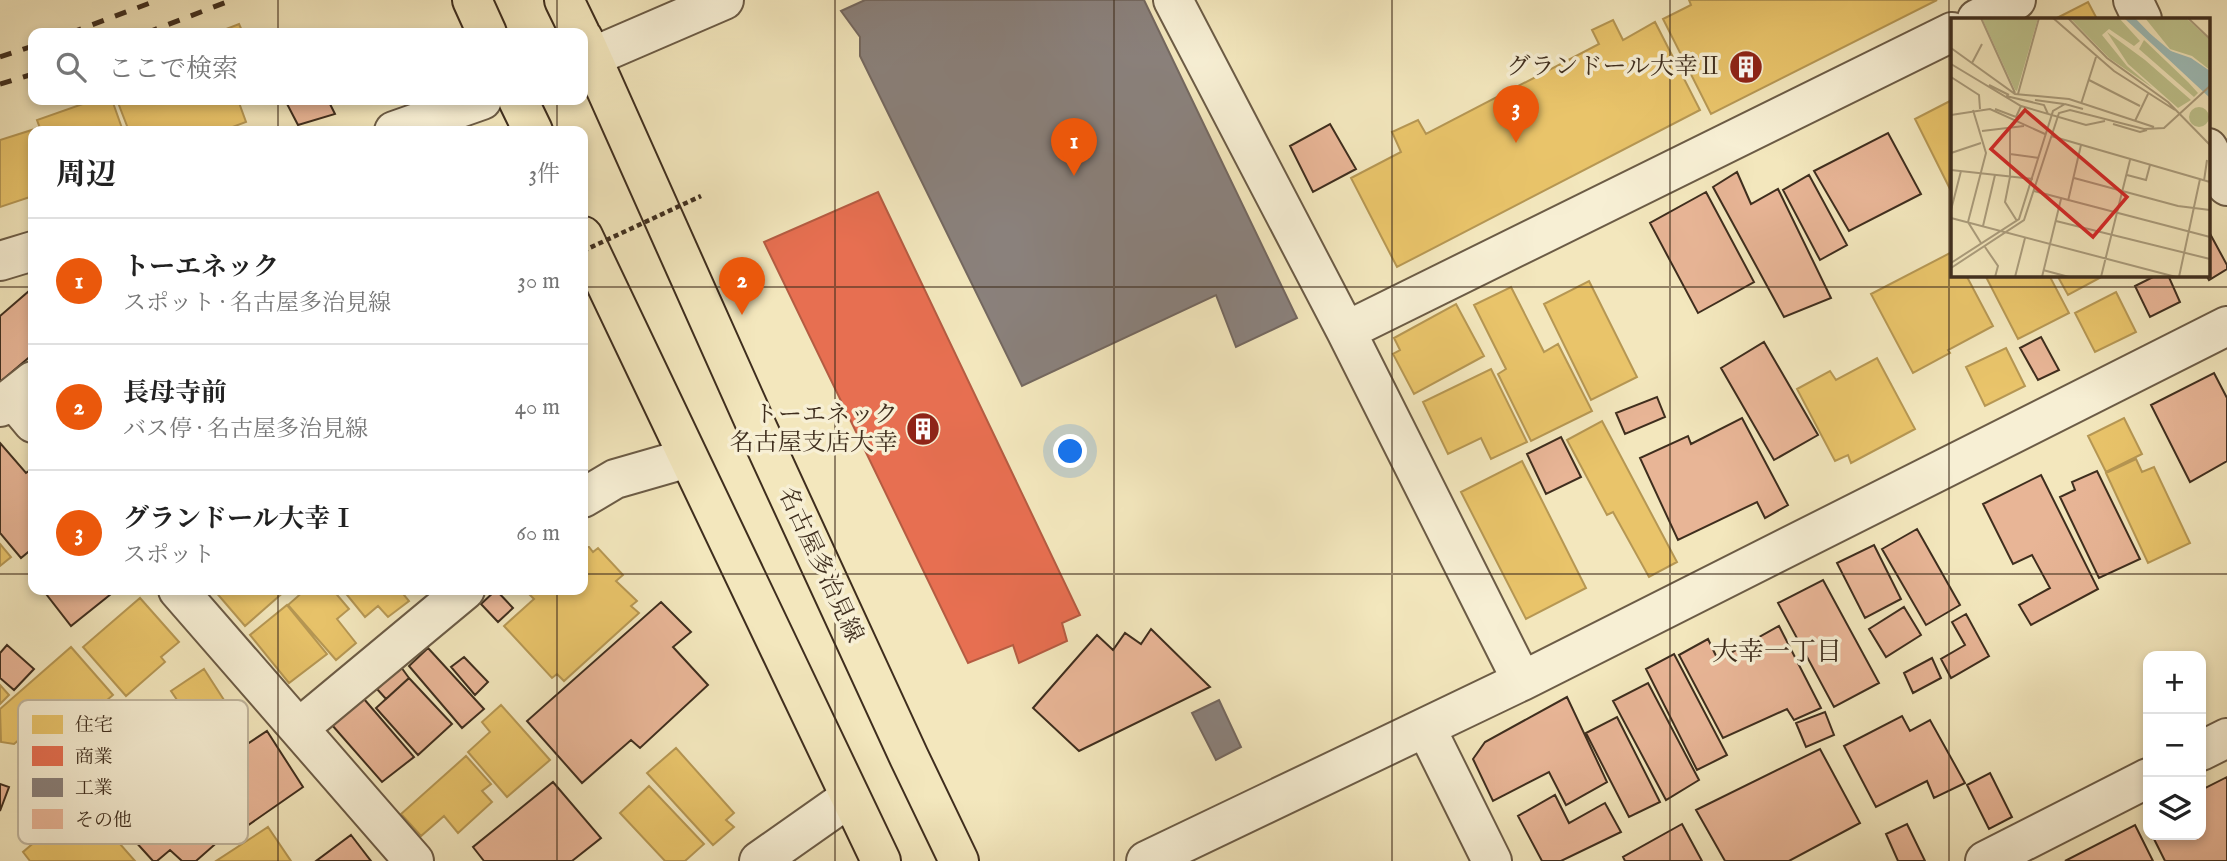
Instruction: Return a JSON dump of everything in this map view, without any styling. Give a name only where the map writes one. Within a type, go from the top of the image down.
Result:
[{"type":"main road","points":[[472,0],[485,28]]},
{"type":"main road","name":"名古屋多治見線","points":[[564,0],[578,28]]},
{"type":"main road","name":"名古屋多治見線","points":[[588,50],[761,437],[959,861]]},
{"type":"main road","points":[[520,105],[531,126]]},
{"type":"main road","points":[[588,247],[881,861]]},
{"type":"street","points":[[588,42],[724,0]]},
{"type":"street","points":[[1173,0],[1346,331],[1522,681]]},
{"type":"street","points":[[1979,18],[2016,0]]},
{"type":"street","points":[[2133,0],[2142,18]]},
{"type":"street","points":[[1346,331],[1951,32]]},
{"type":"street","points":[[408,126],[468,105]]},
{"type":"street","points":[[2210,152],[2227,186]]},
{"type":"street","points":[[0,261],[28,253]]},
{"type":"street","points":[[1146,861],[1522,681],[2227,326]]},
{"type":"street","points":[[588,495],[615,480],[688,458]]},
{"type":"street","points":[[182,595],[414,861]]},
{"type":"street","points":[[299,728],[459,595]]},
{"type":"street","points":[[1426,728],[1492,861]]},
{"type":"street","points":[[2206,748],[2227,738]]},
{"type":"street","points":[[1985,861],[2143,781]]},
{"type":"street","points":[[759,861],[850,796]]},
{"type":"path","points":[[588,249],[701,196]]},
{"type":"building: 住宅","name":"グランドール大幸Ⅱ","points":[[1689,0],[1937,0],[1711,114],[1663,19],[1691,5]]},
{"type":"building: 住宅","points":[[2088,2],[2096,18],[2057,18]]},
{"type":"building: 住宅","points":[[1613,20],[1623,40],[1655,22],[1700,110],[1397,267],[1351,178],[1401,152],[1392,132],[1418,120],[1426,134],[1599,44],[1592,30]]},
{"type":"building: 住宅","points":[[1951,101],[1951,191],[1915,119]]},
{"type":"building: 住宅","points":[[80,105],[114,105],[121,126],[39,126],[37,120]]},
{"type":"building: 住宅","points":[[119,105],[240,105],[246,122],[235,126],[127,126]]},
{"type":"building: 住宅","points":[[28,131],[28,198],[0,207],[0,140]]},
{"type":"building: 住宅","points":[[1951,253],[1951,276],[1967,276],[1993,326],[1948,350],[1950,353],[1913,373],[1871,294]]},
{"type":"building: 住宅","points":[[1986,276],[2050,276],[2069,313],[2018,339]]},
{"type":"building: 住宅","points":[[2058,276],[2103,276],[2068,295]]},
{"type":"building: 住宅","points":[[1589,281],[1637,377],[1591,400],[1544,304]]},
{"type":"building: 住宅","points":[[1511,287],[1544,352],[1558,344],[1592,411],[1531,441],[1498,374],[1506,369],[1474,305]]},
{"type":"building: 住宅","points":[[2116,292],[2136,332],[2095,352],[2075,313]]},
{"type":"building: 住宅","points":[[1456,304],[1484,356],[1414,394],[1393,354],[1400,350],[1394,338]]},
{"type":"building: 住宅","points":[[2006,348],[2025,386],[1985,406],[1966,367]]},
{"type":"building: 住宅","points":[[1877,358],[1915,429],[1851,463],[1848,455],[1835,461],[1797,389],[1830,371],[1836,380]]},
{"type":"building: 住宅","points":[[1491,369],[1527,442],[1491,459],[1481,438],[1448,454],[1423,402]]},
{"type":"building: 住宅","points":[[2124,418],[2142,454],[2106,472],[2088,436]]},
{"type":"building: 住宅","points":[[1602,421],[1677,562],[1649,577],[1613,512],[1607,515],[1567,440]]},
{"type":"building: 住宅","points":[[2136,459],[2142,472],[2154,467],[2190,543],[2148,563],[2106,473]]},
{"type":"building: 住宅","points":[[1522,461],[1586,588],[1526,619],[1461,492]]},
{"type":"building: 住宅","points":[[0,544],[11,557],[0,566]]},
{"type":"building: 住宅","points":[[588,547],[593,552],[598,548],[623,575],[616,581],[637,601],[631,606],[639,613],[564,681],[557,674],[552,678],[504,626],[534,599],[530,595],[588,595]]},
{"type":"building: 住宅","points":[[218,595],[280,595],[245,626]]},
{"type":"building: 住宅","points":[[299,595],[337,595],[349,609],[337,619],[356,643],[336,660],[288,605]]},
{"type":"building: 住宅","points":[[347,595],[404,595],[409,601],[388,617],[378,606],[365,617]]},
{"type":"building: 住宅","points":[[140,598],[179,642],[161,657],[165,662],[126,696],[83,647]]},
{"type":"building: 住宅","points":[[287,605],[327,654],[289,683],[250,635]]},
{"type":"building: 住宅","points":[[71,647],[113,695],[107,700],[18,700],[18,741],[14,744],[1,742],[0,709]]},
{"type":"building: 住宅","points":[[204,669],[224,700],[177,700],[171,691]]},
{"type":"building: 住宅","points":[[0,685],[9,695],[0,704]]},
{"type":"building: 住宅","points":[[501,705],[550,760],[507,797],[468,752],[490,732],[482,722]]},
{"type":"building: 住宅","points":[[676,748],[734,813],[726,820],[734,827],[713,845],[647,773]]},
{"type":"building: 住宅","points":[[466,756],[491,784],[482,791],[492,802],[458,833],[444,816],[421,836],[401,814]]},
{"type":"building: 住宅","points":[[649,786],[704,844],[685,861],[665,861],[620,813]]},
{"type":"building: 住宅","points":[[268,827],[291,861],[216,861],[242,844],[248,844],[248,840]]},
{"type":"building: 住宅","points":[[32,844],[120,844],[135,861],[30,861],[23,852]]},
{"type":"building: 商業","name":"トーエネック 名古屋支店大幸","points":[[878,192],[1080,615],[1062,623],[1067,641],[1019,663],[1013,645],[968,663],[764,242]]},
{"type":"building: 工業","points":[[865,0],[1144,0],[1297,318],[1236,347],[1216,295],[1022,386],[860,56],[860,37],[841,11]]},
{"type":"building: 工業","points":[[1219,700],[1241,747],[1216,760],[1192,713]]},
{"type":"building: その他","points":[[288,105],[330,105],[335,114],[298,125]]},
{"type":"building: その他","points":[[1330,124],[1356,169],[1313,192],[1290,146]]},
{"type":"building: その他","points":[[1888,133],[1921,194],[1849,231],[1814,171]]},
{"type":"building: その他","points":[[1737,172],[1751,204],[1778,189],[1831,298],[1784,317],[1713,187]]},
{"type":"building: その他","points":[[1809,175],[1847,245],[1820,260],[1783,190]]},
{"type":"building: その他","points":[[1706,192],[1754,282],[1698,313],[1650,223]]},
{"type":"building: その他","points":[[2210,234],[2227,269],[2209,280],[2207,276],[2210,276]]},
{"type":"building: その他","points":[[2155,276],[2168,276],[2180,302],[2150,317],[2135,286]]},
{"type":"building: その他","points":[[28,292],[28,358],[0,382],[0,316]]},
{"type":"building: その他","points":[[2041,337],[2059,370],[2038,380],[2020,348]]},
{"type":"building: その他","points":[[1764,342],[1818,435],[1774,460],[1721,368]]},
{"type":"building: その他","points":[[2214,373],[2227,398],[2227,461],[2190,482],[2151,405]]},
{"type":"building: その他","points":[[1657,397],[1665,417],[1625,434],[1616,413]]},
{"type":"building: その他","points":[[1742,418],[1788,505],[1765,518],[1757,502],[1678,540],[1640,458],[1688,436],[1691,444]]},
{"type":"building: その他","points":[[1561,437],[1581,477],[1546,494],[1527,454]]},
{"type":"building: その他","points":[[0,443],[26,473],[28,472],[28,552],[21,558],[0,533]]},
{"type":"building: その他","points":[[2097,471],[2140,559],[2099,578],[2060,497],[2075,490],[2072,482]]},
{"type":"building: その他","points":[[2041,475],[2098,589],[2031,625],[2019,605],[2050,588],[2032,555],[2013,564],[1983,504]]},
{"type":"building: その他","points":[[1917,529],[1960,605],[1926,625],[1882,549]]},
{"type":"building: その他","points":[[1874,545],[1901,599],[1865,618],[1837,563]]},
{"type":"building: その他","points":[[1823,580],[1879,683],[1834,707],[1778,603]]},
{"type":"building: その他","points":[[47,595],[110,595],[71,626]]},
{"type":"building: その他","points":[[491,595],[501,595],[513,608],[498,622],[481,604]]},
{"type":"building: その他","points":[[661,602],[691,632],[673,647],[708,685],[640,748],[631,740],[582,783],[527,721]]},
{"type":"building: その他","points":[[1904,607],[1921,635],[1886,657],[1869,629]]},
{"type":"building: その他","points":[[1966,614],[1989,656],[1951,678],[1941,659],[1965,645],[1952,622]]},
{"type":"building: その他","points":[[1779,626],[1821,708],[1794,720],[1787,709],[1723,738],[1679,655],[1708,639],[1718,660]]},
{"type":"building: その他","points":[[1151,629],[1210,687],[1079,751],[1033,708],[1097,635],[1113,650],[1125,633],[1141,644]]},
{"type":"building: その他","points":[[7,645],[34,669],[14,690],[0,678],[0,653]]},
{"type":"building: その他","points":[[428,648],[484,709],[462,728],[409,666]]},
{"type":"building: その他","points":[[1674,654],[1727,755],[1697,770],[1646,669]]},
{"type":"building: その他","points":[[464,657],[488,682],[475,695],[451,667]]},
{"type":"building: その他","points":[[1932,658],[1941,678],[1913,693],[1904,673]]},
{"type":"building: その他","points":[[401,667],[409,678],[386,699],[377,689]]},
{"type":"building: その他","points":[[409,678],[452,724],[418,755],[376,708]]},
{"type":"building: その他","points":[[1648,683],[1699,780],[1666,800],[1613,701]]},
{"type":"building: その他","points":[[1567,697],[1607,782],[1566,805],[1549,772],[1493,801],[1473,759],[1485,742]]},
{"type":"building: その他","points":[[364,699],[414,757],[382,782],[332,725]]},
{"type":"building: その他","points":[[1825,712],[1834,735],[1806,747],[1796,723]]},
{"type":"building: その他","points":[[1902,716],[1910,731],[1930,720],[1965,783],[1934,798],[1927,781],[1876,807],[1844,746]]},
{"type":"building: その他","points":[[1617,717],[1660,802],[1629,817],[1586,733]]},
{"type":"building: その他","points":[[267,731],[303,787],[248,825],[248,743]]},
{"type":"building: その他","points":[[1820,749],[1860,823],[1789,861],[1725,861],[1696,810]]},
{"type":"building: その他","points":[[1990,773],[2012,817],[1989,829],[1967,785]]},
{"type":"building: その他","points":[[2227,777],[2227,861],[2165,861],[2154,840],[2206,840],[2206,788]]},
{"type":"building: その他","points":[[553,782],[601,838],[572,861],[484,861],[473,847]]},
{"type":"building: その他","points":[[0,784],[9,787],[0,811]]},
{"type":"building: その他","points":[[1555,795],[1569,823],[1605,803],[1621,832],[1561,861],[1542,861],[1518,816]]},
{"type":"building: その他","points":[[1682,824],[1702,861],[1625,861],[1623,857]]},
{"type":"building: その他","points":[[1907,824],[1925,861],[1898,861],[1886,834]]},
{"type":"building: その他","points":[[2135,825],[2153,861],[2065,861]]},
{"type":"building: その他","points":[[351,835],[371,861],[316,861]]},
{"type":"building: その他","points":[[138,844],[215,844],[196,861],[182,861],[170,850],[157,861],[153,861]]},
{"type":"railway","points":[[83,28],[158,0]]},
{"type":"railway","points":[[159,28],[232,0]]},
{"type":"railway","points":[[0,57],[28,48]]},
{"type":"railway","points":[[0,84],[28,76]]},
{"type":"place","name":"グランドール大幸Ⅱ","points":[[1746,67]]},
{"type":"place","name":"グランドール大幸Ⅰ","points":[[1516,143]]},
{"type":"place","name":"トーエネック","points":[[1074,176]]},
{"type":"place","name":"長母寺前","points":[[742,315]]},
{"type":"place","name":"トーエネック 名古屋支店大幸","points":[[923,429]]},
{"type":"district","name":"大幸一丁目","points":[[1777,652]]}]
